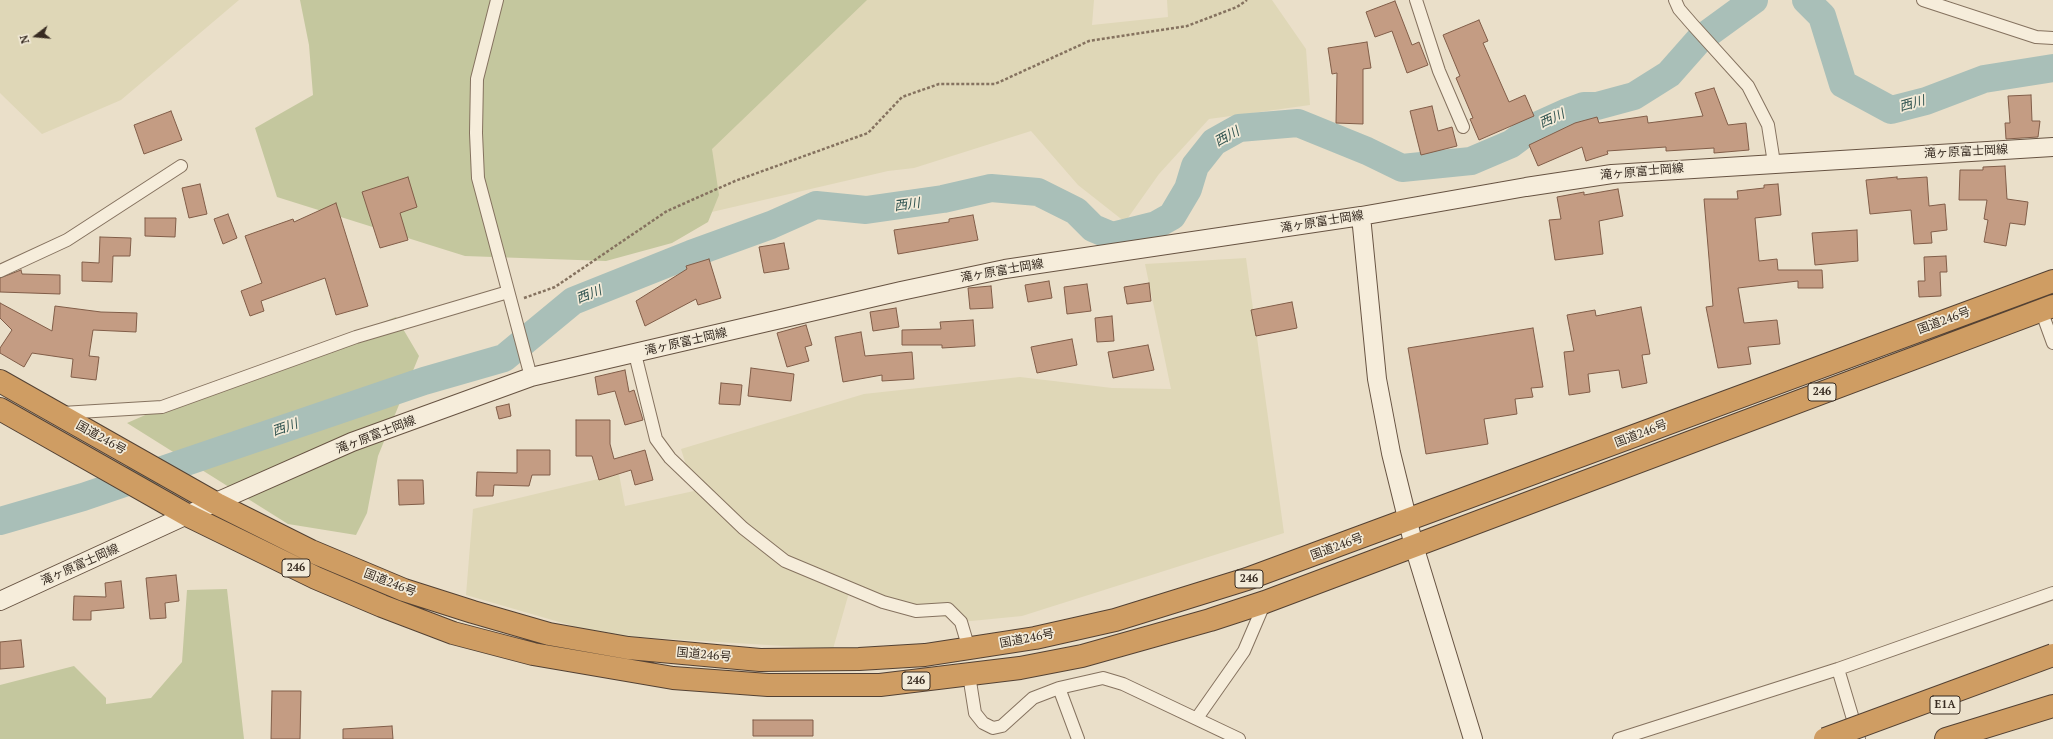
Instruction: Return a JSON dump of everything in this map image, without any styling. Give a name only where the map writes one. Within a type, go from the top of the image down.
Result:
[{"type":"highway","name":"国道246号","points":[[0,381],[209,499],[311,551],[404,590],[549,634],[628,648],[760,660],[859,659],[925,655],[1035,638],[1115,620],[1247,579],[1408,521],[2053,281]]},
{"type":"highway","name":"国道246号","points":[[0,409],[180,511],[316,578],[382,606],[453,633],[533,654],[673,678],[768,685],[880,685],[1020,668],[1082,656],[1210,620],[1265,602],[2047,308]]},
{"type":"highway","points":[[1825,739],[2053,655]]},
{"type":"highway","name":"E1A","points":[[1838,739],[2053,670]]},
{"type":"highway","points":[[1946,739],[2053,706]]},
{"type":"main road","name":"滝ヶ原富士岡線","points":[[0,601],[180,511],[352,442],[531,378],[901,291],[1005,269],[1361,216],[1526,187],[1612,174],[2053,147]]},
{"type":"main road","points":[[1361,216],[1377,379],[1391,454],[1414,546],[1473,739]]},
{"type":"street","points":[[497,0],[478,79],[476,133],[478,178],[531,378]]},
{"type":"street","points":[[1416,0],[1439,71],[1463,127]]},
{"type":"street","points":[[1675,0],[1679,10],[1748,86],[1768,125],[1774,163]]},
{"type":"street","points":[[1923,0],[2036,36],[2053,38]]},
{"type":"street","points":[[0,271],[67,240],[181,166]]},
{"type":"street","points":[[57,413],[162,407],[356,337],[510,297]]},
{"type":"street","points":[[2047,308],[2053,343]]},
{"type":"street","points":[[635,354],[656,439],[670,458],[743,528],[785,561],[876,599],[916,611],[948,609],[961,622],[969,649]]},
{"type":"street","points":[[1619,739],[1838,669],[2053,593]]},
{"type":"street","points":[[1197,718],[1244,651],[1265,602]]},
{"type":"street","points":[[1838,669],[1859,739]]},
{"type":"street","points":[[969,675],[975,713],[983,723],[993,728],[1002,726],[1033,698],[1059,688],[1103,678],[1123,684],[1239,739]]},
{"type":"street","points":[[1059,688],[1078,739]]},
{"type":"path","points":[[510,297],[555,287],[667,211],[734,181],[868,133],[902,97],[939,84],[995,84],[1089,41],[1187,26],[1237,8],[1247,0]]},
{"type":"shaded area","points":[[0,0],[239,0],[121,100],[42,134],[0,93]]},
{"type":"shaded area","points":[[864,0],[1094,0],[1092,25],[1168,17],[1167,0],[1272,0],[1306,49],[1310,105],[1209,119],[1159,174],[1125,222],[1078,185],[1031,131],[914,168],[888,171],[570,245]]},
{"type":"shaded area","points":[[1246,258],[1284,533],[1022,616],[961,622],[850,589],[833,649],[604,635],[466,595],[473,509],[619,474],[625,506],[694,491],[681,449],[864,394],[1020,377],[1112,388],[1171,389],[1145,264]]},
{"type":"green space","points":[[300,0],[867,0],[712,149],[719,195],[708,222],[672,243],[606,261],[465,256],[277,197],[255,128],[313,95],[309,45]]},
{"type":"green space","points":[[396,317],[419,356],[378,456],[367,513],[356,535],[288,524],[127,423],[166,406]]},
{"type":"green space","points":[[227,589],[244,739],[0,739],[0,685],[74,666],[106,698],[106,704],[151,698],[182,662],[187,590]]},
{"type":"building","points":[[1395,1],[1412,45],[1419,42],[1428,65],[1407,73],[1392,31],[1375,37],[1366,12]]},
{"type":"building","points":[[1479,20],[1488,41],[1483,43],[1509,102],[1525,95],[1534,116],[1479,140],[1470,119],[1473,118],[1456,78],[1460,76],[1443,35]]},
{"type":"building","points":[[1367,42],[1371,68],[1363,69],[1363,124],[1336,123],[1337,73],[1332,74],[1328,48]]},
{"type":"building","points":[[1714,88],[1728,125],[1746,123],[1749,150],[1714,153],[1714,148],[1666,151],[1666,147],[1607,151],[1608,154],[1586,161],[1582,147],[1538,166],[1529,145],[1575,123],[1597,117],[1599,123],[1647,116],[1648,123],[1703,116],[1695,93]]},
{"type":"building","points":[[2031,95],[2032,121],[2040,121],[2038,137],[2006,139],[2005,123],[2010,123],[2008,96]]},
{"type":"building","points":[[1432,106],[1438,131],[1452,127],[1457,146],[1421,155],[1410,111]]},
{"type":"building","points":[[171,111],[182,140],[144,154],[134,125]]},
{"type":"building","points":[[2005,166],[2007,199],[2028,202],[2025,225],[2010,223],[2006,246],[1984,242],[1988,220],[1984,219],[1987,200],[1959,200],[1960,170],[1983,170],[1983,167]]},
{"type":"building","points":[[408,177],[417,207],[400,213],[408,240],[380,248],[362,192]]},
{"type":"building","points":[[1897,177],[1897,179],[1927,177],[1929,206],[1945,204],[1947,230],[1931,232],[1932,243],[1914,244],[1911,210],[1870,214],[1866,180]]},
{"type":"building","points":[[200,184],[207,214],[189,218],[182,188]]},
{"type":"building","points":[[1778,184],[1781,215],[1755,218],[1759,261],[1777,259],[1778,270],[1822,270],[1823,288],[1798,288],[1798,281],[1738,288],[1744,323],[1777,320],[1780,344],[1748,347],[1751,364],[1718,368],[1706,307],[1713,306],[1704,199],[1738,199],[1737,191],[1764,188],[1764,185]]},
{"type":"building","points":[[1618,189],[1623,216],[1599,221],[1603,254],[1555,260],[1549,220],[1561,219],[1557,197],[1584,192],[1584,195]]},
{"type":"building","points":[[336,203],[368,306],[336,315],[325,278],[261,301],[264,311],[250,316],[241,291],[262,283],[245,236],[293,219],[294,222]]},
{"type":"building","points":[[228,214],[237,238],[223,244],[214,219]]},
{"type":"building","points":[[973,215],[978,240],[898,254],[894,230],[949,222],[949,219]]},
{"type":"building","points":[[145,218],[176,218],[175,237],[145,236]]},
{"type":"building","points":[[1857,230],[1858,261],[1815,265],[1812,233]]},
{"type":"building","points":[[100,237],[131,238],[130,256],[113,256],[112,282],[82,281],[82,262],[99,263]]},
{"type":"building","points":[[784,243],[789,269],[764,273],[759,247]]},
{"type":"building","points":[[1946,256],[1947,272],[1940,272],[1941,296],[1919,297],[1918,281],[1925,281],[1924,257]]},
{"type":"building","points":[[709,259],[721,298],[698,305],[696,299],[645,326],[636,301],[687,269],[686,266]]},
{"type":"building","points":[[21,270],[22,274],[60,275],[60,294],[0,292],[0,278]]},
{"type":"building","points":[[1049,281],[1052,298],[1028,302],[1025,285]]},
{"type":"building","points":[[1149,283],[1151,301],[1127,304],[1124,287]]},
{"type":"building","points":[[1087,284],[1091,311],[1067,314],[1064,287]]},
{"type":"building","points":[[991,286],[993,308],[970,309],[968,288]]},
{"type":"building","points":[[1292,302],[1297,328],[1256,336],[1251,310]]},
{"type":"building","points":[[0,303],[52,331],[55,306],[101,312],[137,313],[136,332],[93,330],[89,356],[99,357],[96,380],[71,377],[73,359],[32,353],[24,367],[0,353],[0,348],[12,330],[0,318]]},
{"type":"building","points":[[1641,307],[1650,354],[1642,355],[1647,383],[1622,388],[1619,370],[1588,374],[1590,392],[1569,395],[1564,352],[1574,351],[1567,315],[1595,310],[1596,316]]},
{"type":"building","points":[[896,308],[899,327],[873,331],[870,312]]},
{"type":"building","points":[[1112,316],[1114,341],[1097,342],[1095,318]]},
{"type":"building","points":[[973,320],[975,346],[942,348],[942,345],[902,345],[902,330],[941,329],[940,322]]},
{"type":"building","points":[[806,325],[812,345],[805,347],[809,361],[787,367],[777,333]]},
{"type":"building","points":[[1533,328],[1543,387],[1531,388],[1533,397],[1515,399],[1517,414],[1484,419],[1488,444],[1426,454],[1408,348]]},
{"type":"building","points":[[861,332],[865,356],[912,352],[914,379],[882,381],[882,375],[843,382],[835,337]]},
{"type":"building","points":[[1072,339],[1077,365],[1037,373],[1031,347]]},
{"type":"building","points":[[1148,345],[1154,370],[1113,378],[1108,352]]},
{"type":"building","points":[[751,368],[794,374],[791,401],[748,396]]},
{"type":"building","points":[[625,370],[629,392],[634,390],[643,420],[625,425],[615,391],[598,395],[595,377]]},
{"type":"building","points":[[721,383],[742,385],[740,405],[719,404]]},
{"type":"building","points":[[509,404],[511,416],[499,419],[496,407]]},
{"type":"building","points":[[576,420],[610,420],[610,444],[614,459],[645,450],[653,480],[635,485],[631,470],[599,480],[592,456],[576,456]]},
{"type":"building","points":[[517,450],[550,450],[550,475],[532,475],[529,486],[494,485],[493,496],[476,496],[477,472],[517,473]]},
{"type":"building","points":[[398,480],[423,480],[424,504],[399,505]]},
{"type":"building","points":[[176,575],[179,601],[165,603],[166,618],[150,619],[146,578]]},
{"type":"building","points":[[121,581],[124,608],[91,611],[91,620],[73,620],[74,596],[106,597],[105,583]]},
{"type":"building","points":[[21,640],[24,667],[0,669],[0,642]]},
{"type":"building","points":[[272,691],[301,691],[300,739],[271,739]]},
{"type":"building","points":[[753,720],[813,720],[813,736],[753,736]]},
{"type":"building","points":[[392,726],[393,739],[343,739],[343,729]]},
{"type":"waterway","name":"西川","points":[[0,521],[83,497],[424,381],[504,358],[573,301],[691,254],[771,225],[816,205],[866,210],[943,199],[991,188],[1038,192],[1076,211],[1093,228],[1112,236],[1156,225],[1172,216],[1188,189],[1195,166],[1214,142],[1239,128],[1298,123],[1367,151],[1402,168],[1471,161],[1511,144],[1534,127],[1565,113],[1584,106],[1597,106],[1634,96],[1669,74],[1699,40],[1754,0]]},
{"type":"waterway","name":"西川","points":[[1806,0],[1822,16],[1843,84],[1891,110],[1926,101],[1984,79],[2053,68]]}]
